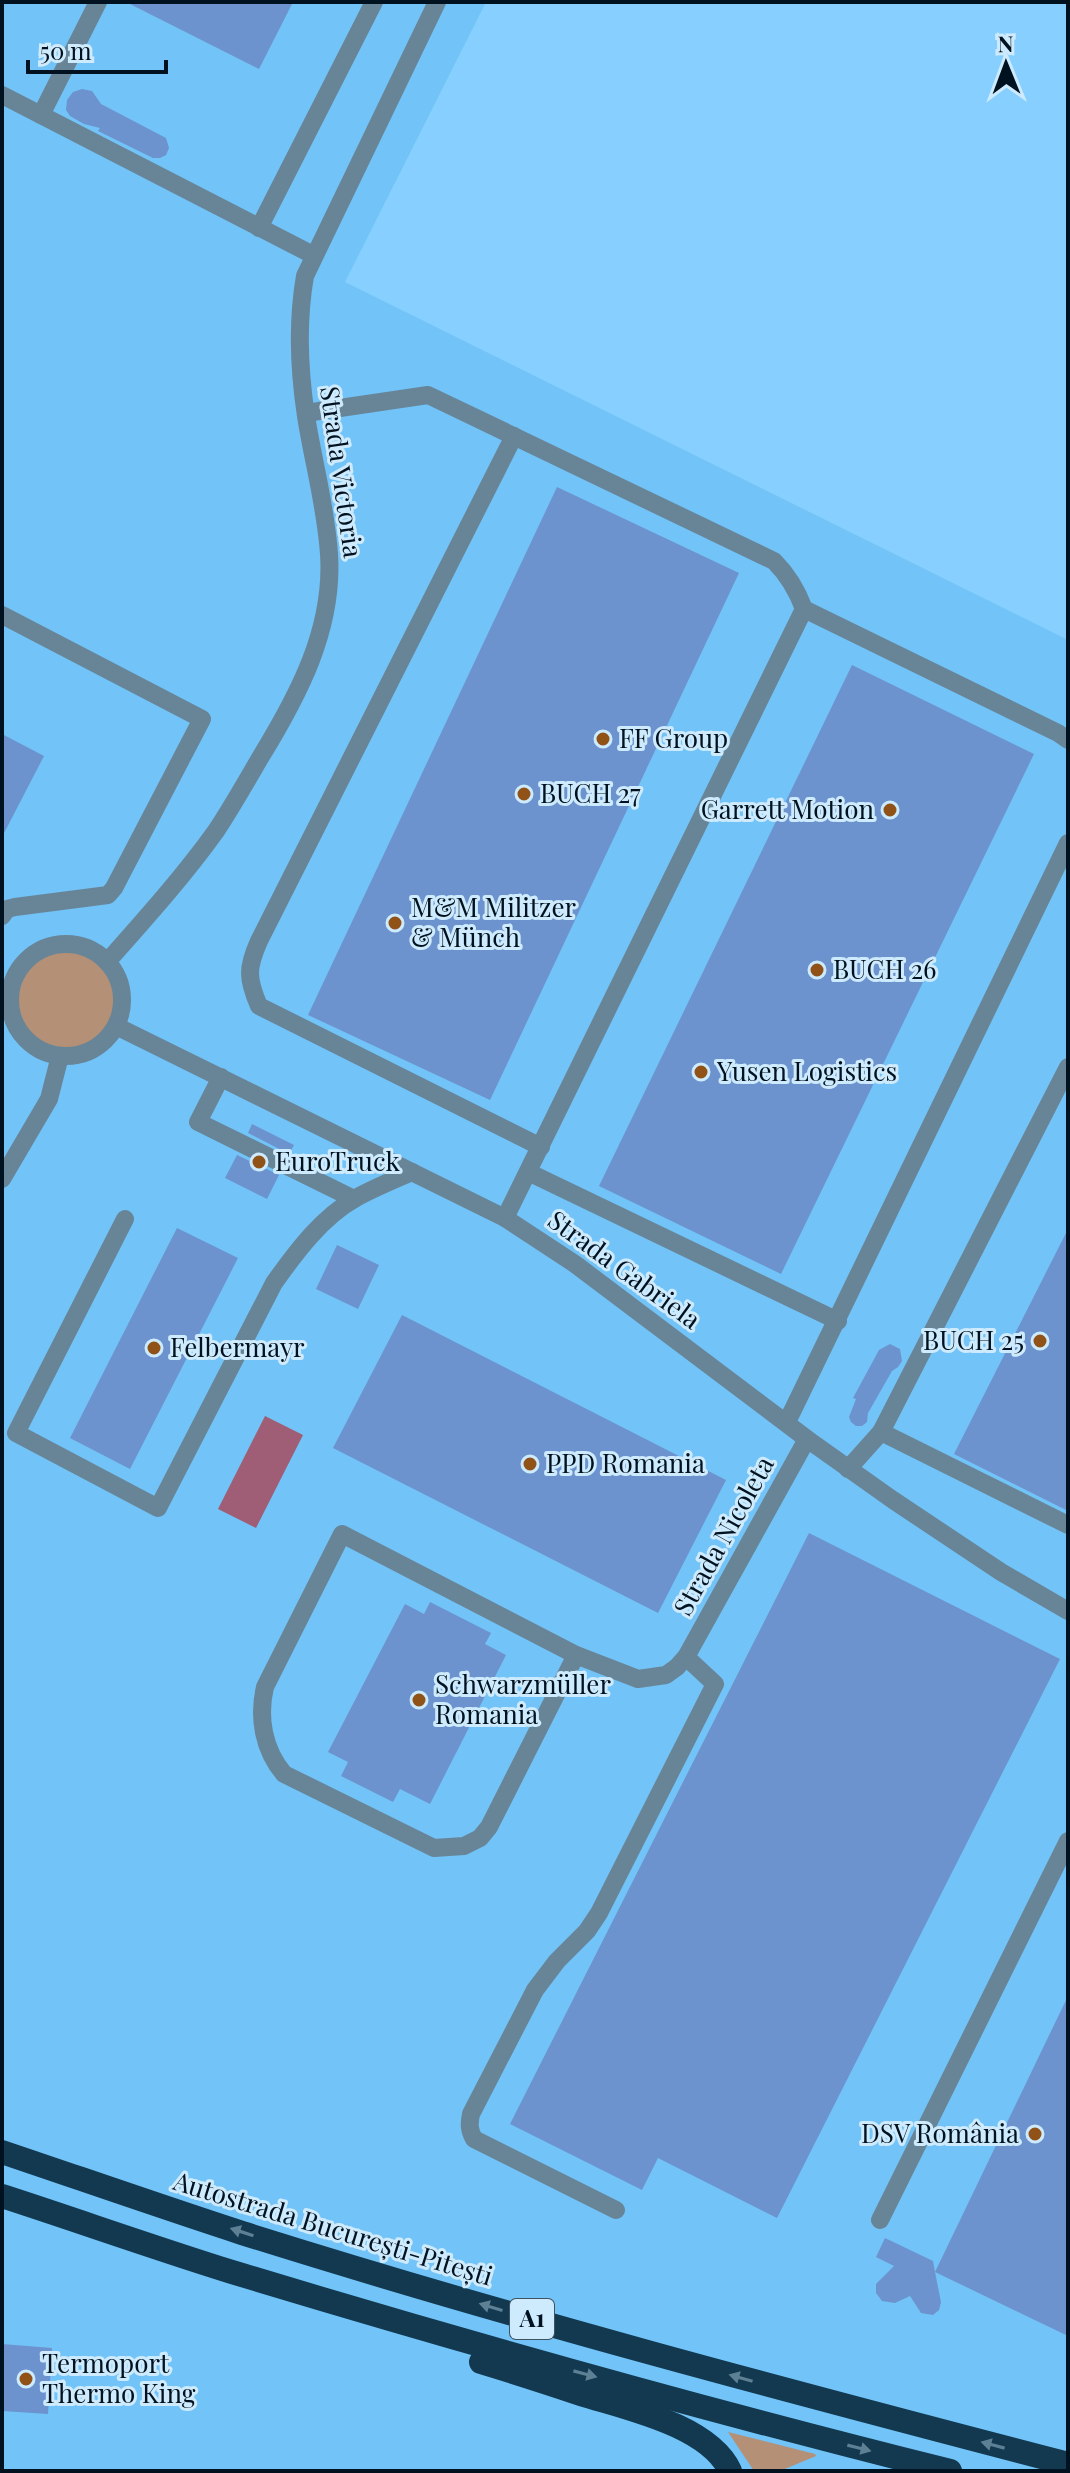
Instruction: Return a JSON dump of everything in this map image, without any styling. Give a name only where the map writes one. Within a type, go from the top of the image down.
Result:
[{"type":"highway","name":"Autostrada București-Pitești","points":[[2,2152],[242,2232],[517,2315],[791,2392],[1068,2464]]},
{"type":"highway","points":[[2,2197],[189,2268],[656,2418],[704,2442],[718,2454],[730,2471]]},
{"type":"highway","name":"A1","points":[[2,2197],[230,2271],[507,2353],[950,2471]]},
{"type":"street","points":[[41,115],[98,2]]},
{"type":"street","points":[[259,228],[374,2]]},
{"type":"street","name":"Strada Victoria","points":[[107,962],[191,865],[217,829],[278,729],[311,663],[323,626],[329,555],[306,413],[300,302],[313,255],[437,2]]},
{"type":"street","points":[[2,95],[313,255]]},
{"type":"street","points":[[306,413],[428,395],[774,561],[785,572],[804,609],[1068,740]]},
{"type":"street","points":[[514,436],[259,941],[250,961],[249,983],[259,1006],[541,1147]]},
{"type":"street","points":[[505,1218],[804,609]]},
{"type":"street","points":[[2,615],[202,719],[108,895],[15,907],[7,909],[2,916]]},
{"type":"street","points":[[787,1422],[1068,843]]},
{"type":"street","points":[[58,945],[76,945],[93,951],[107,962],[117,976],[122,993],[122,1010],[116,1026],[99,1046],[73,1056],[60,1056],[45,1053],[21,1035],[14,1022],[6,990],[26,960],[41,950],[58,945]]},
{"type":"street","name":"Strada Gabriela","points":[[116,1026],[505,1218],[575,1264],[848,1469],[956,1543],[1068,1611]]},
{"type":"street","points":[[2,1179],[49,1099],[60,1056]]},
{"type":"street","points":[[848,1469],[881,1432],[1068,1067]]},
{"type":"street","points":[[221,1077],[198,1122],[354,1199]]},
{"type":"street","points":[[125,1219],[16,1433],[158,1508],[274,1283],[293,1256],[319,1228],[354,1199],[412,1172]]},
{"type":"street","points":[[528,1172],[838,1321]]},
{"type":"street","points":[[881,1432],[1068,1525]]},
{"type":"street","name":"Strada Nicoleta","points":[[686,1657],[807,1439]]},
{"type":"street","points":[[576,1655],[489,1827],[480,1838],[464,1846],[434,1848],[284,1774],[273,1761],[264,1733],[261,1702],[265,1687],[342,1534],[576,1655],[638,1679],[666,1675],[686,1657],[715,1684],[599,1913],[535,1990],[471,2114],[470,2131],[474,2139],[616,2210]]},
{"type":"street","points":[[880,2220],[1068,1841]]},
{"type":"shaded area","points":[[2,2],[486,2],[345,282],[1068,640],[1068,2471],[2,2471]]},
{"type":"shaded area","points":[[66,944],[87,948],[106,960],[118,979],[122,1000],[118,1021],[106,1040],[87,1052],[66,1056],[45,1052],[26,1040],[14,1021],[10,1000],[14,979],[26,960],[45,948]]},
{"type":"shaded area","points":[[265,1416],[303,1435],[256,1528],[218,1509]]},
{"type":"shaded area","points":[[728,2432],[816,2456],[780,2471],[754,2471]]},
{"type":"building","points":[[126,2],[293,2],[259,69]]},
{"type":"building","points":[[82,89],[92,91],[101,104],[166,138],[169,148],[166,155],[153,158],[98,131],[100,128],[70,116],[66,110],[67,100],[73,92]]},
{"type":"building","name":"BUCH 27","points":[[557,487],[739,573],[490,1100],[308,1015]]},
{"type":"building","name":"BUCH 26","points":[[852,665],[1034,754],[781,1274],[599,1186]]},
{"type":"building","points":[[2,734],[44,756],[2,837]]},
{"type":"building","points":[[252,1124],[294,1145],[289,1154],[248,1133]]},
{"type":"building","points":[[237,1155],[279,1175],[267,1199],[225,1178]]},
{"type":"building","name":"Felbermayr","points":[[177,1228],[238,1258],[130,1469],[70,1438]]},
{"type":"building","name":"BUCH 25","points":[[1068,1229],[1068,1511],[954,1454]]},
{"type":"building","points":[[337,1245],[379,1265],[358,1309],[316,1289]]},
{"type":"building","name":"PPD Romania","points":[[402,1315],[726,1480],[658,1613],[333,1448]]},
{"type":"building","points":[[890,1344],[900,1349],[902,1361],[892,1371],[868,1413],[867,1422],[856,1426],[849,1417],[856,1399],[853,1398],[879,1350]]},
{"type":"building","name":"DSV România","points":[[809,1533],[1060,1659],[777,2218],[658,2158],[642,2190],[510,2124]]},
{"type":"building","name":"Schwarzmüller Romania","points":[[430,1602],[491,1633],[485,1644],[506,1655],[430,1804],[400,1789],[393,1802],[341,1776],[348,1762],[328,1752],[405,1604],[424,1614]]},
{"type":"building","name":"DSV România","points":[[1068,1996],[1068,2336],[935,2272]]},
{"type":"building","points":[[885,2238],[933,2261],[941,2302],[939,2310],[933,2315],[921,2313],[910,2296],[895,2303],[882,2301],[876,2293],[876,2284],[894,2266],[876,2257]]},
{"type":"building","name":"Termoport Thermo King","points":[[2,2344],[52,2348],[48,2414],[2,2411]]},
{"type":"place","name":"FF Group","points":[[603,739]]},
{"type":"place","name":"BUCH 27","points":[[524,794]]},
{"type":"place","name":"Garrett Motion","points":[[890,810]]},
{"type":"place","name":"M&M Militzer & Münch","points":[[395,923]]},
{"type":"place","name":"BUCH 26","points":[[817,970]]},
{"type":"place","name":"Yusen Logistics","points":[[701,1072]]},
{"type":"place","name":"EuroTruck","points":[[259,1162]]},
{"type":"place","name":"BUCH 25","points":[[1040,1341]]},
{"type":"place","name":"Felbermayr","points":[[154,1348]]},
{"type":"place","name":"PPD Romania","points":[[530,1464]]},
{"type":"place","name":"Schwarzmüller Romania","points":[[419,1700]]},
{"type":"place","name":"DSV România","points":[[1035,2134]]},
{"type":"place","name":"Termoport Thermo King","points":[[26,2379]]}]
